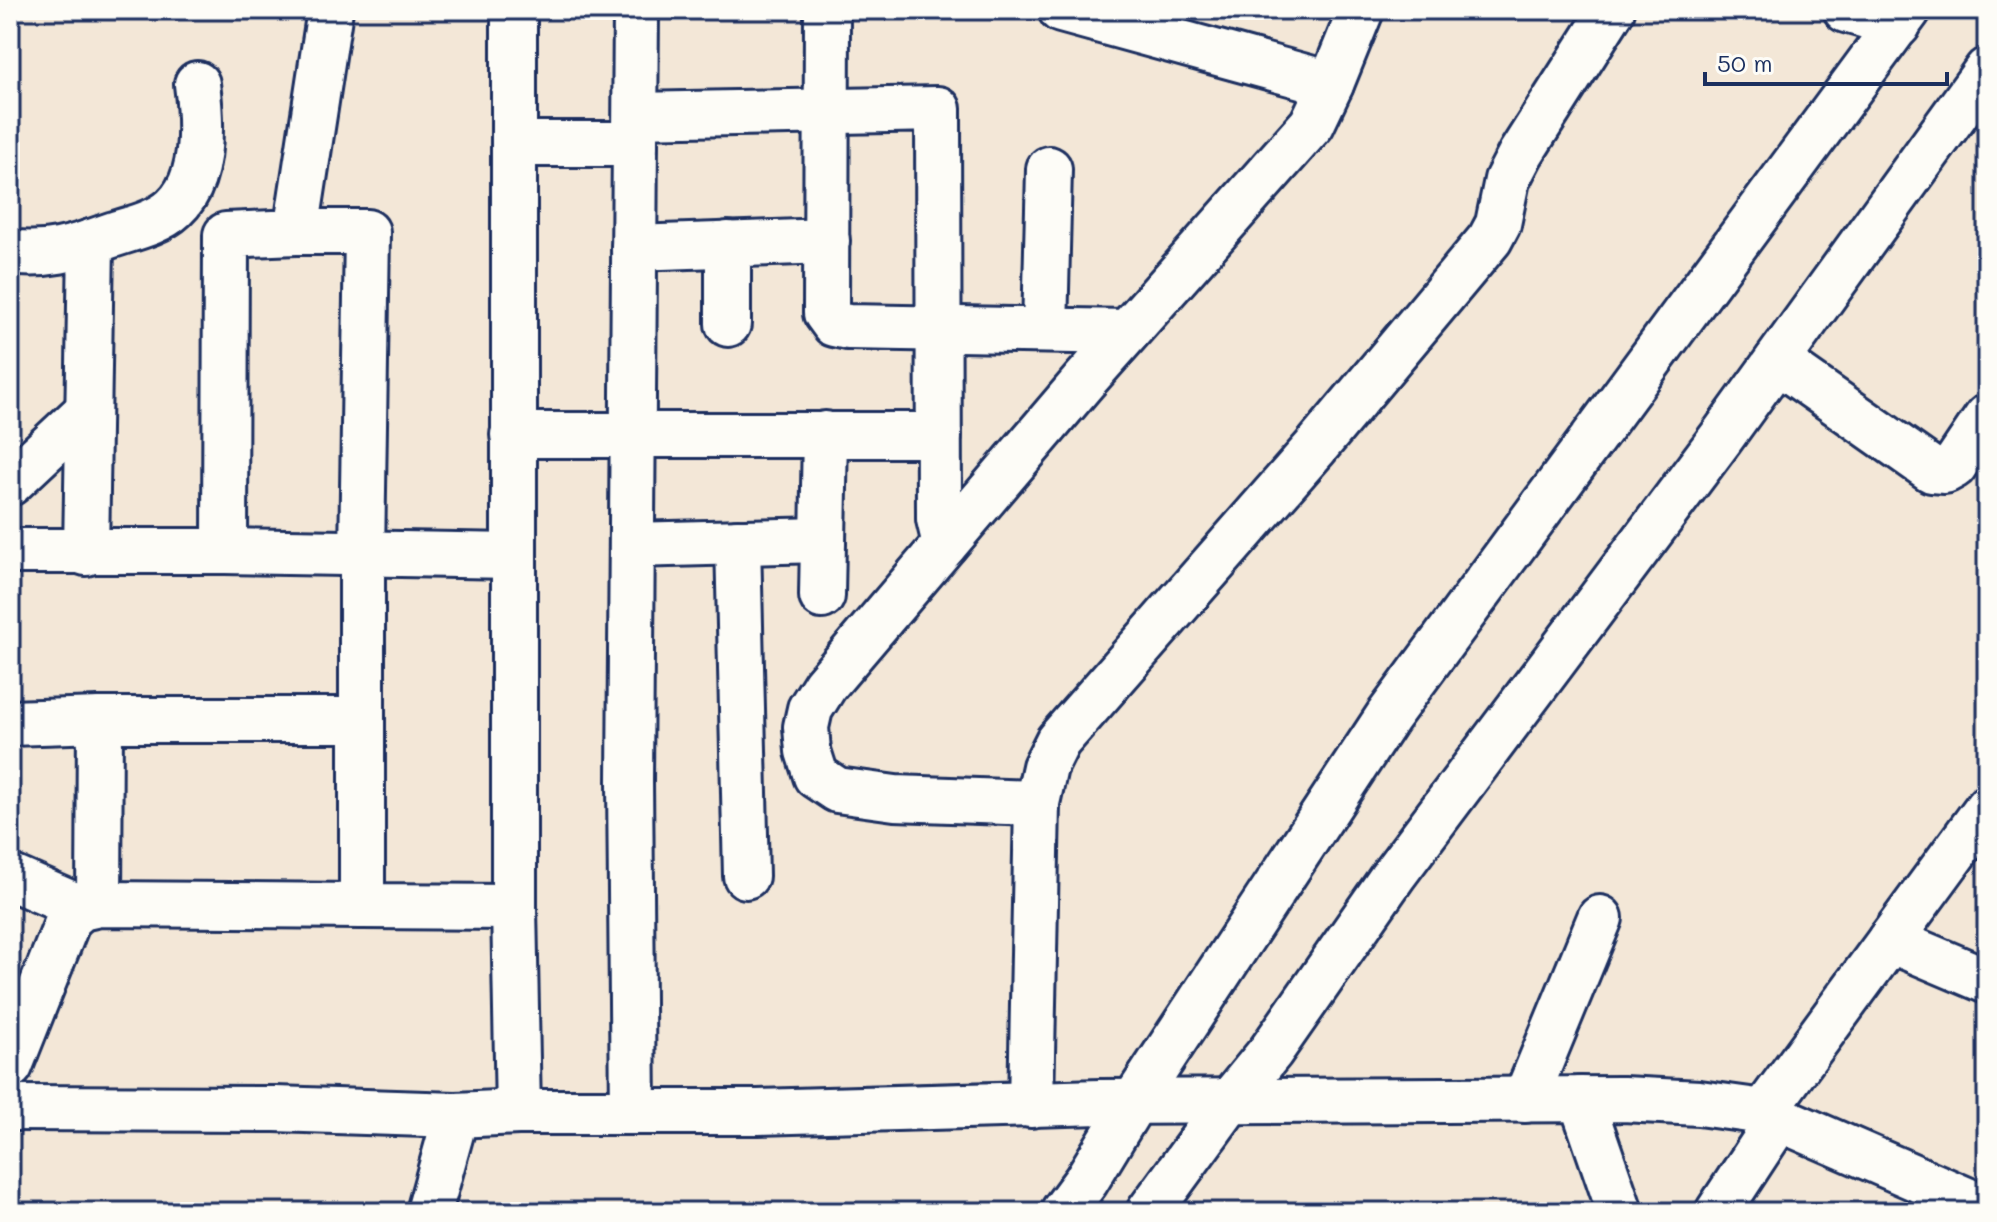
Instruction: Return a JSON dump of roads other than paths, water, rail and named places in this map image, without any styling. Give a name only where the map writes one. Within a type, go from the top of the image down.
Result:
[{"type":"street","points":[[296,232],[330,10]]},
{"type":"street","points":[[514,10],[514,907],[518,1112]]},
{"type":"street","points":[[633,1112],[630,781],[636,10]]},
{"type":"street","points":[[827,10],[826,313],[834,324],[848,327],[1127,332]]},
{"type":"street","points":[[1061,10],[1331,84]]},
{"type":"street","points":[[1037,803],[895,798],[837,790],[816,776],[808,751],[806,727],[810,709],[825,685],[945,544],[1127,332],[1312,124],[1361,10]]},
{"type":"street","points":[[1031,1105],[1037,803],[1045,767],[1058,741],[1296,470],[1490,239],[1498,224],[1507,180],[1521,153],[1612,10]]},
{"type":"street","points":[[1063,1212],[1388,716],[1903,17],[1846,10]]},
{"type":"street","points":[[1149,1212],[1230,1101],[1271,1051],[1395,873],[1777,361],[1987,70]]},
{"type":"street","points":[[10,252],[37,255],[62,252],[161,218],[176,207],[189,187],[197,161],[200,109],[197,84]]},
{"type":"street","points":[[514,144],[828,111],[938,109],[939,519],[945,544]]},
{"type":"street","points":[[1045,330],[1049,169]]},
{"type":"street","points":[[161,218],[176,232],[190,237],[367,232],[362,555],[362,906]]},
{"type":"street","points":[[225,551],[226,235]]},
{"type":"street","points":[[634,248],[827,241]]},
{"type":"street","points":[[86,553],[91,242]]},
{"type":"street","points":[[728,244],[728,324]]},
{"type":"street","points":[[1777,361],[1932,470],[1945,471],[1954,466],[1987,417]]},
{"type":"street","points":[[10,483],[88,410]]},
{"type":"street","points":[[822,596],[825,434]]},
{"type":"street","points":[[513,435],[939,435]]},
{"type":"street","points":[[632,545],[823,540]]},
{"type":"street","points":[[738,542],[746,876]]},
{"type":"street","points":[[10,551],[514,556]]},
{"type":"street","points":[[90,906],[100,720]]},
{"type":"street","points":[[10,723],[362,720]]},
{"type":"street","points":[[1718,1212],[1772,1115],[1890,940],[1987,808]]},
{"type":"street","points":[[10,877],[90,906],[514,907]]},
{"type":"street","points":[[10,1066],[69,918],[90,906]]},
{"type":"street","points":[[1525,1100],[1600,918]]},
{"type":"street","points":[[1890,940],[1987,981]]},
{"type":"street","points":[[1581,1099],[1619,1212]]},
{"type":"street","points":[[10,1108],[275,1109],[456,1115],[1230,1101],[1581,1099],[1699,1103],[1772,1115],[1987,1209]]},
{"type":"street","points":[[429,1212],[456,1115]]}]
